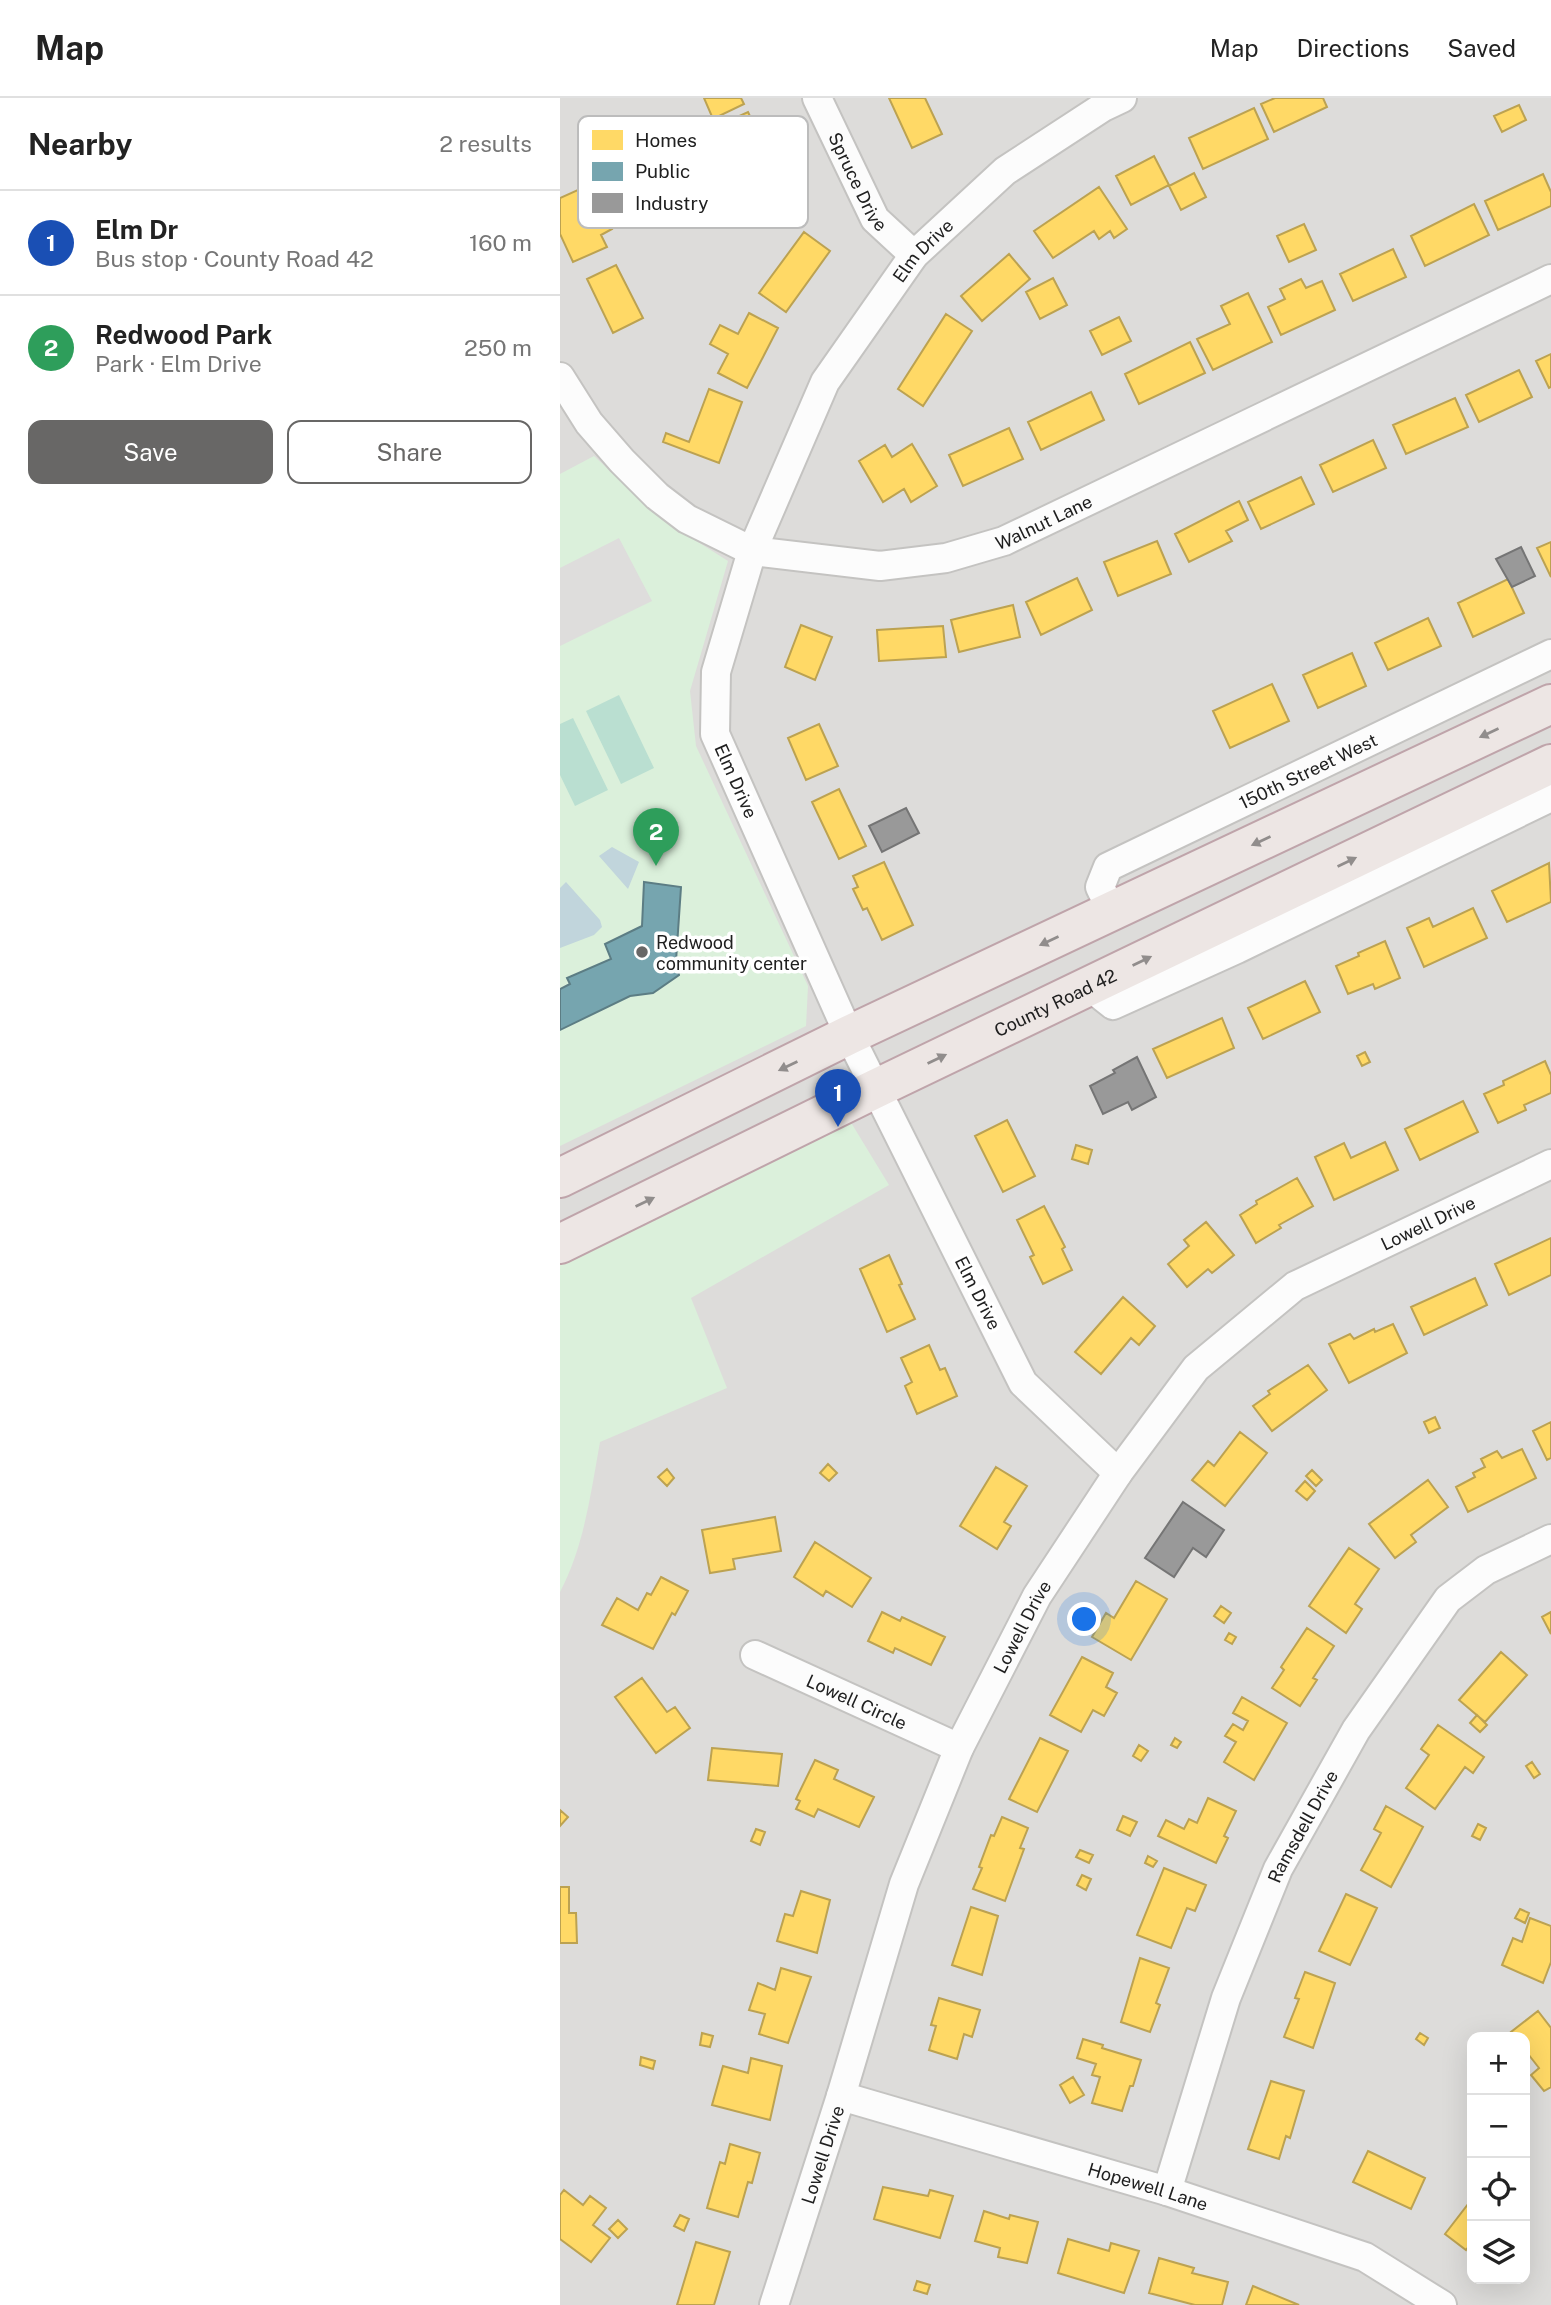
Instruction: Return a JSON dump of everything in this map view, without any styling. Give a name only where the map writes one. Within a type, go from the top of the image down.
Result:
[{"type":"highway","points":[[560,1178],[849,1035],[1551,704]]},
{"type":"highway","name":"County Road 42","points":[[560,1244],[875,1089],[1551,764]]},
{"type":"street","name":"Spruce Drive","points":[[817,98],[876,219],[914,255]]},
{"type":"street","name":"Elm Drive","points":[[1118,1473],[1023,1383],[849,1035],[715,734],[716,671],[752,551],[825,382],[914,255],[1005,171],[1103,107],[1122,98]]},
{"type":"street","name":"Walnut Lane","points":[[560,376],[589,424],[657,496],[687,519],[752,551],[880,566],[946,558],[1004,541],[1551,279]]},
{"type":"street","name":"150th Street West","points":[[1112,912],[1100,887],[1108,867],[1551,654]]},
{"type":"street","points":[[1089,986],[1113,1004],[1237,949],[1551,797]]},
{"type":"street","name":"Lowell Drive","points":[[774,2305],[841,2096],[904,1884],[959,1748],[1037,1596],[1118,1473],[1196,1368],[1295,1286],[1551,1164]]},
{"type":"street","name":"Ramsdell Drive","points":[[1167,2191],[1226,1998],[1278,1869],[1356,1730],[1448,1599],[1486,1570],[1551,1539]]},
{"type":"street","name":"Lowell Circle","points":[[755,1655],[959,1748]]},
{"type":"street","name":"Hopewell Lane","points":[[841,2096],[1167,2191],[1365,2257],[1442,2305]]},
{"type":"shaded area","points":[[560,98],[1551,98],[1551,2305],[560,2305]]},
{"type":"shaded area","points":[[619,538],[652,601],[560,646],[560,568]]},
{"type":"shaded area","points":[[612,847],[639,862],[628,889],[599,856]]},
{"type":"shaded area","points":[[566,882],[600,920],[602,927],[594,935],[560,948],[560,888]]},
{"type":"green space","points":[[594,456],[660,518],[728,561],[690,691],[696,746],[808,986],[806,1026],[560,1146],[560,474]]},
{"type":"green space","points":[[619,695],[654,768],[621,784],[586,711]]},
{"type":"green space","points":[[573,718],[608,790],[575,806],[560,775],[560,724]]},
{"type":"green space","points":[[847,1116],[889,1185],[691,1298],[727,1388],[600,1442],[581,1538],[560,1592],[560,1262]]},
{"type":"building: Homes","points":[[704,98],[741,98],[744,104],[719,116],[712,116]]},
{"type":"building: Homes","points":[[889,98],[925,98],[942,134],[912,148]]},
{"type":"building: Homes","points":[[1275,98],[1323,98],[1327,107],[1274,132],[1261,104]]},
{"type":"building: Homes","points":[[1519,105],[1526,120],[1502,132],[1494,116]]},
{"type":"building: Homes","points":[[1254,108],[1268,139],[1203,169],[1189,138]]},
{"type":"building: Homes","points":[[1154,156],[1169,185],[1131,205],[1116,176]]},
{"type":"building: Homes","points":[[1194,173],[1206,197],[1181,210],[1169,186]]},
{"type":"building: Homes","points":[[1543,174],[1551,192],[1551,206],[1498,230],[1485,201]]},
{"type":"building: Homes","points":[[1099,187],[1127,229],[1114,238],[1110,231],[1099,239],[1094,231],[1053,258],[1034,231]]},
{"type":"building: Homes","points":[[578,190],[578,228],[612,228],[601,235],[607,247],[573,262],[560,234],[560,198]]},
{"type":"building: Homes","points":[[1474,204],[1489,235],[1425,266],[1411,236]]},
{"type":"building: Homes","points":[[1304,224],[1316,250],[1289,262],[1277,236]]},
{"type":"building: Homes","points":[[804,232],[830,251],[786,312],[759,293]]},
{"type":"building: Homes","points":[[1393,249],[1406,277],[1353,301],[1340,274]]},
{"type":"building: Homes","points":[[1009,254],[1030,279],[982,321],[961,296]]},
{"type":"building: Homes","points":[[616,265],[643,318],[613,333],[587,279]]},
{"type":"building: Homes","points":[[1053,278],[1067,305],[1040,319],[1026,292]]},
{"type":"building: Homes","points":[[1301,279],[1306,288],[1322,281],[1335,310],[1281,335],[1268,307],[1285,299],[1280,289]]},
{"type":"building: Homes","points":[[1248,293],[1272,342],[1213,370],[1197,339],[1230,324],[1221,306]]},
{"type":"building: Homes","points":[[749,313],[778,328],[747,388],[718,373],[728,354],[710,344],[720,325],[738,334]]},
{"type":"building: Homes","points":[[946,314],[972,331],[923,406],[898,389]]},
{"type":"building: Homes","points":[[1119,317],[1131,341],[1102,355],[1090,331]]},
{"type":"building: Homes","points":[[1190,342],[1205,373],[1139,404],[1125,374]]},
{"type":"building: Homes","points":[[1551,354],[1551,387],[1549,388],[1536,361]]},
{"type":"building: Homes","points":[[1519,370],[1532,397],[1479,422],[1466,395]]},
{"type":"building: Homes","points":[[709,389],[742,402],[719,463],[663,442],[666,433],[689,442]]},
{"type":"building: Homes","points":[[1091,392],[1104,420],[1041,450],[1028,422]]},
{"type":"building: Homes","points":[[1455,398],[1468,427],[1406,454],[1393,425]]},
{"type":"building: Homes","points":[[1009,428],[1023,459],[963,486],[949,455]]},
{"type":"building: Homes","points":[[1373,440],[1386,468],[1333,492],[1320,465]]},
{"type":"building: Homes","points":[[912,444],[937,486],[911,502],[904,489],[883,502],[859,461],[885,445],[892,457]]},
{"type":"building: Homes","points":[[1301,477],[1314,504],[1261,529],[1248,502]]},
{"type":"building: Homes","points":[[1239,501],[1248,520],[1226,531],[1232,541],[1189,562],[1175,534]]},
{"type":"building: Homes","points":[[1157,541],[1171,574],[1118,596],[1104,562]]},
{"type":"building: Homes","points":[[1551,542],[1551,577],[1537,548]]},
{"type":"building: Homes","points":[[1077,578],[1092,610],[1041,635],[1026,602]]},
{"type":"building: Homes","points":[[1508,579],[1524,613],[1473,637],[1458,603]]},
{"type":"building: Homes","points":[[1013,605],[1020,637],[959,652],[951,620]]},
{"type":"building: Homes","points":[[1428,618],[1441,646],[1388,670],[1375,643]]},
{"type":"building: Homes","points":[[801,625],[832,637],[815,680],[785,667]]},
{"type":"building: Homes","points":[[943,626],[946,657],[879,661],[877,630]]},
{"type":"building: Homes","points":[[1352,653],[1366,686],[1318,708],[1303,675]]},
{"type":"building: Homes","points":[[1272,684],[1289,721],[1230,748],[1213,711]]},
{"type":"building: Homes","points":[[819,724],[838,766],[806,780],[788,738]]},
{"type":"building: Homes","points":[[839,789],[866,846],[839,859],[812,802]]},
{"type":"building: Homes","points":[[884,862],[913,925],[882,940],[867,908],[863,910],[853,889],[858,887],[853,876]]},
{"type":"building: Homes","points":[[1549,863],[1551,902],[1507,922],[1492,891]]},
{"type":"building: Homes","points":[[1473,908],[1487,938],[1424,967],[1407,928],[1429,918],[1433,927]]},
{"type":"building: Homes","points":[[1385,941],[1400,978],[1375,989],[1373,984],[1348,994],[1336,966]]},
{"type":"building: Homes","points":[[1305,981],[1320,1012],[1263,1039],[1248,1008]]},
{"type":"building: Homes","points":[[1222,1018],[1234,1048],[1167,1078],[1153,1049]]},
{"type":"building: Homes","points":[[1365,1052],[1370,1062],[1362,1066],[1357,1056]]},
{"type":"building: Homes","points":[[1545,1061],[1551,1075],[1551,1093],[1524,1105],[1526,1110],[1498,1123],[1484,1094],[1504,1085],[1503,1081]]},
{"type":"building: Homes","points":[[1463,1101],[1478,1132],[1420,1160],[1405,1129]]},
{"type":"building: Homes","points":[[1007,1120],[1035,1176],[1003,1192],[975,1136]]},
{"type":"building: Homes","points":[[1385,1142],[1398,1170],[1334,1200],[1315,1157],[1344,1143],[1351,1158]]},
{"type":"building: Homes","points":[[1076,1145],[1092,1150],[1088,1164],[1072,1159]]},
{"type":"building: Homes","points":[[1297,1178],[1313,1206],[1279,1225],[1281,1228],[1256,1243],[1240,1215],[1257,1204],[1256,1201]]},
{"type":"building: Homes","points":[[1044,1206],[1065,1247],[1062,1249],[1072,1270],[1043,1284],[1030,1257],[1034,1255],[1017,1220]]},
{"type":"building: Homes","points":[[1206,1222],[1234,1255],[1212,1273],[1208,1269],[1187,1287],[1168,1264],[1189,1246],[1184,1240]]},
{"type":"building: Homes","points":[[1551,1238],[1551,1275],[1509,1295],[1495,1264]]},
{"type":"building: Homes","points":[[889,1255],[915,1319],[887,1332],[860,1269]]},
{"type":"building: Homes","points":[[1475,1278],[1487,1305],[1424,1335],[1411,1307]]},
{"type":"building: Homes","points":[[1123,1297],[1155,1326],[1139,1345],[1131,1338],[1101,1374],[1075,1352]]},
{"type":"building: Homes","points":[[1393,1324],[1407,1353],[1349,1383],[1329,1344],[1350,1334],[1354,1339],[1374,1329],[1375,1332]]},
{"type":"building: Homes","points":[[929,1345],[940,1370],[945,1368],[957,1396],[917,1414],[905,1386],[912,1382],[901,1358]]},
{"type":"building: Homes","points":[[1308,1365],[1327,1390],[1272,1431],[1253,1406],[1270,1394],[1268,1391]]},
{"type":"building: Homes","points":[[1435,1417],[1440,1428],[1429,1433],[1424,1422]]},
{"type":"building: Homes","points":[[1551,1422],[1551,1458],[1547,1460],[1533,1431]]},
{"type":"building: Homes","points":[[1240,1432],[1267,1453],[1225,1506],[1192,1480],[1208,1461],[1214,1466]]},
{"type":"building: Homes","points":[[1522,1449],[1536,1478],[1468,1512],[1456,1487],[1475,1477],[1473,1473],[1485,1467],[1481,1459],[1497,1451],[1502,1458]]},
{"type":"building: Homes","points":[[828,1464],[837,1473],[829,1481],[820,1473]]},
{"type":"building: Homes","points":[[996,1467],[1027,1486],[1004,1522],[1011,1526],[997,1549],[960,1526]]},
{"type":"building: Homes","points":[[667,1469],[674,1478],[667,1486],[658,1477]]},
{"type":"building: Homes","points":[[1312,1470],[1322,1480],[1316,1486],[1306,1476]]},
{"type":"building: Homes","points":[[1428,1480],[1448,1507],[1411,1535],[1416,1542],[1395,1558],[1369,1524]]},
{"type":"building: Homes","points":[[1305,1481],[1315,1491],[1307,1500],[1296,1491]]},
{"type":"building: Homes","points":[[775,1517],[781,1551],[733,1559],[735,1569],[710,1573],[702,1530]]},
{"type":"building: Homes","points":[[815,1542],[871,1578],[852,1607],[826,1591],[823,1596],[794,1577]]},
{"type":"building: Homes","points":[[1349,1548],[1379,1569],[1355,1604],[1362,1609],[1346,1633],[1309,1606]]},
{"type":"building: Homes","points":[[661,1577],[688,1591],[675,1615],[672,1613],[653,1649],[602,1625],[617,1598],[638,1610],[647,1593],[651,1595]]},
{"type":"building: Homes","points":[[1136,1581],[1167,1599],[1131,1660],[1092,1637],[1106,1613],[1114,1618]]},
{"type":"building: Homes","points":[[1221,1606],[1231,1613],[1224,1623],[1214,1616]]},
{"type":"building: Homes","points":[[882,1612],[900,1621],[902,1617],[945,1637],[931,1665],[895,1648],[893,1653],[868,1641]]},
{"type":"building: Homes","points":[[1551,1612],[1551,1634],[1542,1617]]},
{"type":"building: Homes","points":[[1307,1628],[1334,1646],[1313,1678],[1317,1680],[1300,1706],[1272,1688],[1284,1670],[1281,1667]]},
{"type":"building: Homes","points":[[1229,1633],[1236,1637],[1232,1644],[1225,1640]]},
{"type":"building: Homes","points":[[1501,1652],[1527,1675],[1485,1722],[1459,1700]]},
{"type":"building: Homes","points":[[1082,1657],[1113,1673],[1106,1687],[1117,1693],[1104,1716],[1093,1710],[1081,1732],[1050,1715]]},
{"type":"building: Homes","points":[[642,1678],[667,1712],[675,1707],[690,1728],[656,1753],[615,1697]]},
{"type":"building: Homes","points":[[1242,1697],[1287,1723],[1254,1780],[1224,1762],[1236,1742],[1225,1736],[1233,1724],[1243,1730],[1248,1721],[1233,1713]]},
{"type":"building: Homes","points":[[1477,1715],[1487,1725],[1480,1732],[1470,1723]]},
{"type":"building: Homes","points":[[1438,1725],[1484,1757],[1473,1773],[1465,1767],[1435,1809],[1406,1788],[1429,1755],[1421,1749]]},
{"type":"building: Homes","points":[[1040,1738],[1068,1751],[1037,1812],[1009,1799]]},
{"type":"building: Homes","points":[[1175,1738],[1181,1742],[1177,1748],[1171,1745]]},
{"type":"building: Homes","points":[[1139,1745],[1148,1751],[1141,1761],[1133,1756]]},
{"type":"building: Homes","points":[[712,1748],[782,1754],[778,1786],[708,1780]]},
{"type":"building: Homes","points":[[815,1760],[838,1770],[834,1779],[874,1797],[859,1827],[818,1809],[814,1817],[796,1809],[800,1801],[796,1799]]},
{"type":"building: Homes","points":[[1532,1762],[1540,1774],[1534,1778],[1526,1766]]},
{"type":"building: Homes","points":[[1208,1798],[1236,1811],[1224,1836],[1228,1838],[1216,1863],[1158,1836],[1166,1820],[1184,1829],[1189,1819],[1197,1823]]},
{"type":"building: Homes","points":[[1386,1806],[1423,1827],[1391,1887],[1361,1870],[1381,1833],[1374,1829]]},
{"type":"building: Homes","points":[[560,1810],[568,1817],[560,1826]]},
{"type":"building: Homes","points":[[1123,1816],[1137,1822],[1130,1836],[1117,1830]]},
{"type":"building: Homes","points":[[1002,1817],[1028,1828],[1020,1848],[1024,1849],[1005,1901],[973,1889],[991,1835],[994,1836]]},
{"type":"building: Homes","points":[[1478,1824],[1486,1828],[1480,1840],[1472,1836]]},
{"type":"building: Homes","points":[[756,1829],[765,1832],[760,1845],[751,1841]]},
{"type":"building: Homes","points":[[1080,1850],[1093,1855],[1089,1863],[1076,1857]]},
{"type":"building: Homes","points":[[1148,1856],[1157,1861],[1153,1867],[1145,1863]]},
{"type":"building: Homes","points":[[1164,1868],[1206,1885],[1195,1911],[1187,1908],[1171,1948],[1137,1935]]},
{"type":"building: Homes","points":[[1082,1875],[1091,1879],[1086,1890],[1077,1885]]},
{"type":"building: Homes","points":[[560,1887],[569,1887],[569,1913],[576,1913],[577,1943],[560,1943]]},
{"type":"building: Homes","points":[[801,1891],[830,1900],[817,1953],[777,1941],[785,1914],[793,1916]]},
{"type":"building: Homes","points":[[1346,1894],[1377,1908],[1350,1965],[1319,1951]]},
{"type":"building: Homes","points":[[971,1907],[998,1916],[982,1975],[952,1965]]},
{"type":"building: Homes","points":[[1520,1909],[1529,1913],[1525,1923],[1515,1918]]},
{"type":"building: Homes","points":[[1530,1918],[1551,1926],[1551,1962],[1543,1983],[1502,1965],[1513,1938],[1522,1942]]},
{"type":"building: Homes","points":[[1140,1958],[1169,1968],[1156,2003],[1160,2005],[1150,2032],[1121,2022]]},
{"type":"building: Homes","points":[[781,1968],[811,1977],[788,2043],[759,2034],[765,2014],[749,2010],[758,1983],[775,1990]]},
{"type":"building: Homes","points":[[1305,1972],[1335,1983],[1313,2048],[1284,2037],[1299,1999],[1295,1998]]},
{"type":"building: Homes","points":[[939,1998],[980,2010],[972,2037],[964,2034],[957,2059],[929,2050],[936,2026],[931,2025]]},
{"type":"building: Homes","points":[[1538,2011],[1551,2028],[1551,2087],[1544,2091],[1531,2075],[1539,2068],[1530,2056],[1530,2032],[1511,2032]]},
{"type":"building: Homes","points":[[702,2033],[713,2036],[710,2047],[700,2045]]},
{"type":"building: Homes","points":[[1420,2033],[1428,2038],[1424,2045],[1416,2039]]},
{"type":"building: Homes","points":[[1083,2039],[1141,2060],[1122,2111],[1092,2103],[1100,2077],[1092,2075],[1096,2064],[1077,2058]]},
{"type":"building: Homes","points":[[641,2057],[655,2061],[653,2069],[640,2065]]},
{"type":"building: Homes","points":[[751,2058],[782,2066],[770,2120],[712,2105],[723,2066],[748,2073]]},
{"type":"building: Homes","points":[[1073,2077],[1084,2095],[1070,2103],[1060,2085]]},
{"type":"building: Homes","points":[[1271,2081],[1304,2091],[1290,2138],[1286,2136],[1279,2159],[1248,2149]]},
{"type":"building: Homes","points":[[730,2144],[760,2153],[752,2183],[748,2182],[738,2217],[707,2208],[720,2162],[725,2164]]},
{"type":"building: Homes","points":[[1368,2151],[1425,2178],[1411,2209],[1353,2182]]},
{"type":"building: Homes","points":[[883,2187],[928,2196],[930,2190],[953,2196],[940,2238],[874,2219]]},
{"type":"building: Homes","points":[[564,2190],[583,2205],[590,2196],[606,2208],[593,2225],[610,2238],[591,2262],[560,2239],[560,2195]]},
{"type":"building: Homes","points":[[1467,2205],[1466,2250],[1445,2234]]},
{"type":"building: Homes","points":[[984,2211],[1009,2219],[1010,2215],[1038,2222],[1027,2263],[998,2257],[1000,2248],[975,2241]]},
{"type":"building: Homes","points":[[680,2215],[689,2219],[684,2231],[674,2226]]},
{"type":"building: Homes","points":[[618,2220],[627,2229],[618,2238],[609,2229]]},
{"type":"building: Homes","points":[[1068,2239],[1109,2251],[1111,2243],[1139,2251],[1124,2293],[1058,2273]]},
{"type":"building: Homes","points":[[696,2242],[730,2252],[714,2305],[677,2305]]},
{"type":"building: Homes","points":[[1159,2258],[1194,2268],[1192,2273],[1228,2282],[1222,2305],[1195,2305],[1149,2293]]},
{"type":"building: Homes","points":[[917,2281],[930,2285],[927,2294],[914,2290]]},
{"type":"building: Homes","points":[[1253,2286],[1299,2305],[1246,2305]]},
{"type":"building: Public","name":"Redwood community center","points":[[644,882],[681,887],[676,961],[679,975],[653,993],[630,996],[560,1030],[560,989],[570,984],[567,978],[611,959],[605,944],[642,926]]},
{"type":"building: Industry","points":[[1521,547],[1535,576],[1512,587],[1496,559]]},
{"type":"building: Industry","points":[[906,808],[919,833],[882,852],[869,826]]},
{"type":"building: Industry","points":[[1137,1057],[1156,1097],[1132,1110],[1128,1102],[1103,1114],[1090,1086]]},
{"type":"building: Industry","points":[[1183,1502],[1224,1530],[1206,1557],[1193,1548],[1174,1577],[1145,1558]]},
{"type":"place","name":"Redwood Park","points":[[656,866]]},
{"type":"place","name":"Redwood community center","points":[[642,952]]},
{"type":"place","name":"Elm Dr","points":[[838,1127]]}]
